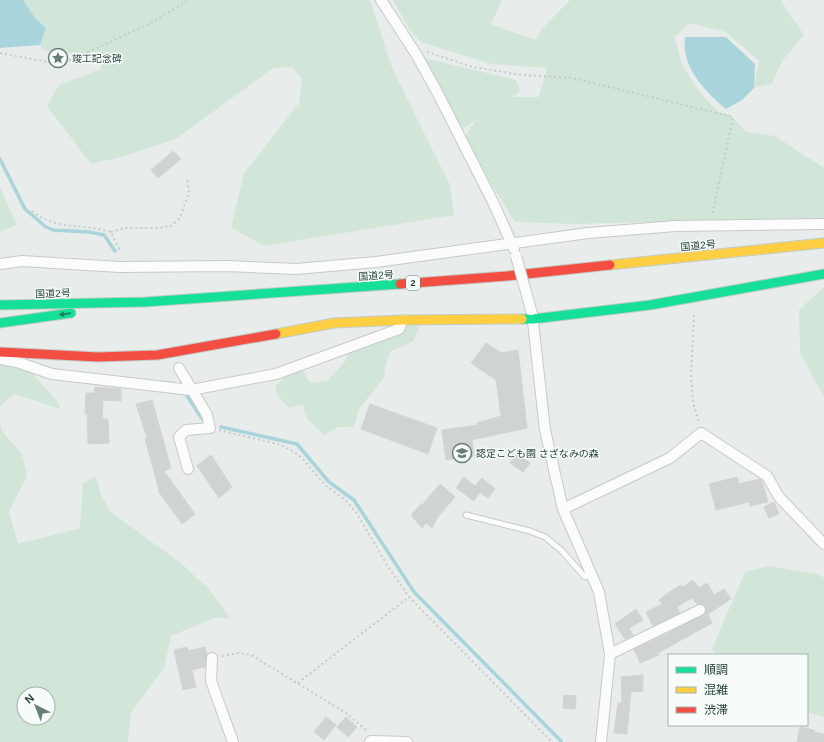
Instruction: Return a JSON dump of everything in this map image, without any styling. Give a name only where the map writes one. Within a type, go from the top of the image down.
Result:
[{"type":"main road","name":"国道2号","points":[[0,305],[145,302],[507,276],[824,243]]},
{"type":"main road","points":[[0,352],[98,357],[157,355],[334,324],[532,314],[650,305],[824,274]]},
{"type":"main road","points":[[0,300],[74,303]]},
{"type":"main road","points":[[0,322],[145,302]]},
{"type":"street","points":[[381,0],[416,54],[489,195],[516,256],[532,314],[545,430],[563,509],[599,592],[610,654],[601,742]]},
{"type":"street","points":[[0,264],[22,262],[120,267],[227,266],[296,269],[376,262],[588,233],[676,226],[824,224]]},
{"type":"street","points":[[0,359],[17,362],[52,374],[191,390],[276,374],[399,329],[403,320]]},
{"type":"street","points":[[179,368],[206,415],[210,428],[186,430],[179,437],[188,469]]},
{"type":"street","points":[[563,509],[670,458],[701,433],[767,476],[779,498],[824,544]]},
{"type":"street","points":[[610,654],[700,610]]},
{"type":"street","points":[[212,658],[211,681],[234,742]]},
{"type":"street","points":[[370,741],[407,742]]},
{"type":"lane","points":[[466,516],[530,531],[545,537],[561,550],[585,577],[591,575]]},
{"type":"path","points":[[0,53],[48,62],[71,60],[151,23],[189,0]]},
{"type":"path","points":[[416,54],[429,52],[473,67],[522,74],[572,78],[734,117],[712,219]]},
{"type":"path","points":[[32,210],[41,218],[59,224],[98,228],[111,232],[125,228],[156,228],[171,226],[180,218],[189,192],[187,178]]},
{"type":"path","points":[[111,232],[120,251]]},
{"type":"path","points":[[694,315],[691,375],[693,402],[701,433]]},
{"type":"path","points":[[210,428],[278,444],[291,450],[302,458],[325,485],[345,500],[356,512],[387,565],[409,597],[550,740],[550,742]]},
{"type":"path","points":[[298,683],[409,597]]},
{"type":"path","points":[[212,658],[238,653],[251,656],[346,713],[370,734],[370,741]]},
{"type":"green space","points":[[23,0],[370,0],[392,68],[450,185],[454,215],[265,246],[231,228],[244,173],[299,103],[302,79],[292,67],[273,68],[176,139],[124,156],[91,164],[47,106],[59,85],[101,69],[102,56],[44,51],[40,45],[46,28],[35,18]]},
{"type":"green space","points":[[393,0],[502,0],[491,24],[535,40],[542,29],[570,0],[782,0],[781,1],[804,35],[782,61],[772,84],[754,88],[759,61],[726,32],[689,23],[675,37],[681,62],[698,90],[717,111],[730,115],[746,132],[775,136],[824,168],[824,218],[572,224],[515,222],[463,139],[476,120],[462,129],[425,64],[424,58],[516,80],[520,91],[513,97],[539,97],[547,68],[491,64],[421,42],[408,27]]},
{"type":"green space","points":[[0,188],[17,225],[0,232]]},
{"type":"green space","points":[[824,287],[824,397],[800,353],[799,310]]},
{"type":"green space","points":[[420,324],[414,341],[391,351],[386,363],[384,377],[359,409],[354,427],[339,427],[324,435],[306,418],[303,405],[289,408],[278,396],[275,386],[293,370],[305,372],[309,383],[327,381],[344,363],[351,350],[406,326]]},
{"type":"green space","points":[[0,363],[31,372],[57,401],[61,409],[14,394],[0,406]]},
{"type":"green space","points":[[0,423],[2,431],[22,454],[27,476],[9,511],[18,544],[80,528],[83,483],[96,476],[101,495],[111,512],[182,564],[210,590],[230,618],[214,618],[171,636],[164,668],[131,713],[128,742],[0,742]]},
{"type":"green space","points":[[768,566],[818,574],[824,578],[824,717],[808,712],[808,654],[716,654],[712,649],[745,572]]},
{"type":"water","points":[[0,0],[23,0],[35,18],[46,28],[40,45],[0,48]]},
{"type":"water","points":[[685,37],[726,37],[755,64],[754,88],[742,100],[726,109],[706,90],[694,75],[687,59]]},
{"type":"building","points":[[173,151],[181,159],[158,178],[151,170]]},
{"type":"building","points":[[486,343],[502,353],[518,350],[527,428],[472,440],[474,456],[446,460],[442,430],[478,425],[477,423],[501,416],[496,380],[471,363]]},
{"type":"building","points":[[95,387],[121,389],[121,401],[103,400],[102,419],[108,419],[109,443],[88,444],[87,414],[85,414],[86,393],[94,393]]},
{"type":"building","points":[[152,400],[171,468],[164,471],[195,514],[182,524],[158,491],[159,490],[145,439],[147,438],[136,404]]},
{"type":"building","points":[[370,404],[437,428],[428,454],[361,429]]},
{"type":"building","points":[[517,453],[530,463],[523,472],[510,463]]},
{"type":"building","points":[[211,455],[232,487],[219,498],[197,466]]},
{"type":"building","points":[[464,477],[475,486],[482,478],[495,489],[488,498],[480,492],[474,501],[456,488]]},
{"type":"building","points":[[737,477],[739,484],[760,479],[762,481],[768,502],[750,506],[749,502],[716,510],[709,484]]},
{"type":"building","points":[[440,484],[455,497],[437,518],[432,528],[426,523],[422,528],[411,515],[421,504],[422,505]]},
{"type":"building","points":[[774,502],[779,514],[769,518],[764,507]]},
{"type":"building","points":[[693,580],[699,588],[707,583],[714,595],[724,589],[731,599],[708,614],[712,623],[658,653],[659,655],[640,663],[634,649],[659,638],[706,613],[706,607],[701,604],[697,604],[692,598],[677,607],[680,613],[653,626],[646,612],[662,604],[659,600],[671,591],[681,585],[683,587]]},
{"type":"building","points":[[636,609],[643,620],[629,628],[633,635],[625,639],[615,624]]},
{"type":"building","points":[[187,647],[188,651],[205,647],[207,654],[205,667],[192,670],[196,687],[183,690],[174,650]]},
{"type":"building","points":[[643,675],[643,691],[631,692],[627,734],[614,733],[618,703],[622,703],[621,677]]},
{"type":"building","points":[[564,695],[576,696],[575,709],[563,708]]},
{"type":"building","points":[[326,717],[336,725],[324,740],[314,732]]},
{"type":"building","points":[[346,717],[357,727],[348,737],[337,727]]},
{"type":"building","points":[[800,727],[824,734],[824,742],[797,742]]},
{"type":"waterway","points":[[0,159],[25,209],[46,227],[53,230],[89,232],[104,235],[115,251]]},
{"type":"waterway","points":[[187,396],[203,420]]},
{"type":"waterway","points":[[221,427],[297,444],[329,482],[354,500],[414,592],[561,741]]},
{"type":"traffic: fast","points":[[522,319],[650,305],[824,274]]},
{"type":"traffic: fast","points":[[0,305],[145,302],[400,284]]},
{"type":"traffic: fast","points":[[0,323],[71,313]]},
{"type":"traffic: slow","points":[[610,265],[824,243]]},
{"type":"traffic: slow","points":[[276,334],[334,323],[403,320],[522,319]]},
{"type":"traffic: jam","points":[[400,284],[507,276],[610,265]]},
{"type":"traffic: jam","points":[[0,352],[98,357],[157,355],[276,334]]},
{"type":"place","name":"竣工記念碑","points":[[58,58]]},
{"type":"place","name":"認定こども園 さざなみの森","points":[[462,453]]}]
